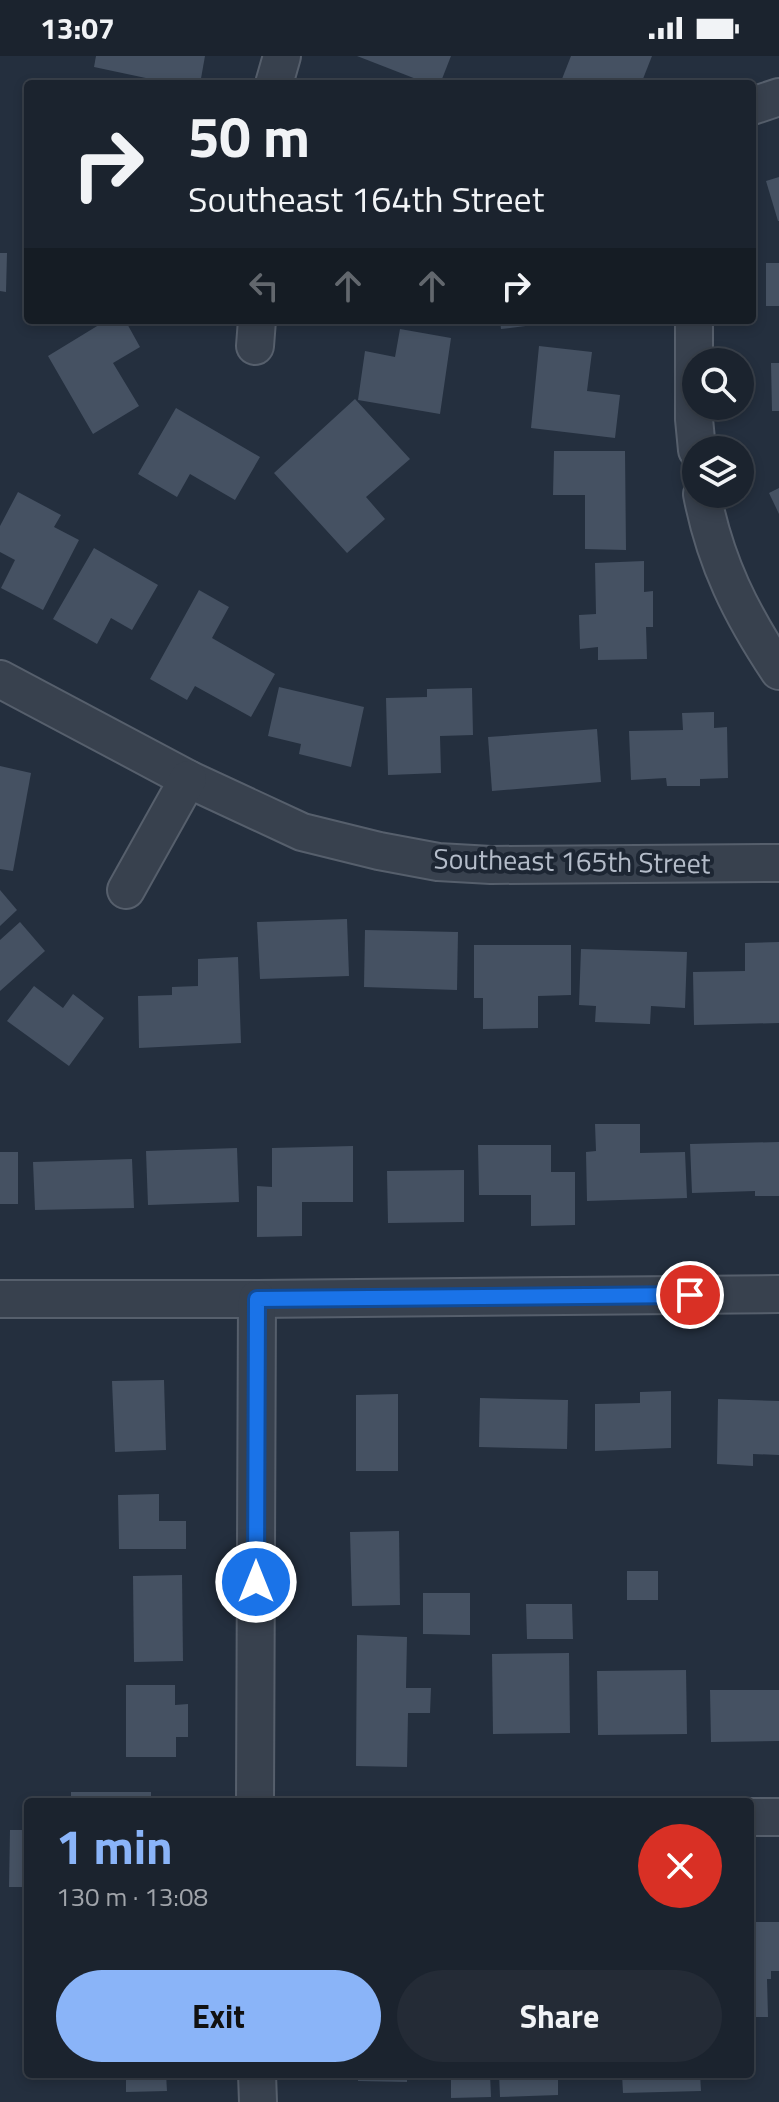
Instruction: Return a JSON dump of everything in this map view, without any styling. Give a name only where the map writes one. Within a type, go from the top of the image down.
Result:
[{"type":"street","points":[[275,80],[282,56]]},
{"type":"street","points":[[756,105],[779,97]]},
{"type":"street","points":[[694,324],[696,436]]},
{"type":"street","points":[[705,508],[728,582],[752,631],[779,671]]},
{"type":"street","name":"Southeast 165th Street","points":[[0,679],[188,779],[302,832],[379,851],[438,862],[491,865],[779,863]]},
{"type":"street","points":[[126,890],[188,779]]},
{"type":"street","points":[[0,1299],[779,1294]]},
{"type":"street","points":[[255,1798],[257,1299]]},
{"type":"street","points":[[754,1817],[779,1817]]},
{"type":"street","points":[[257,2078],[258,2102]]},
{"type":"building","points":[[96,56],[205,56],[201,80],[155,80],[94,67]]},
{"type":"building","points":[[357,56],[451,56],[442,80],[419,80]]},
{"type":"building","points":[[571,56],[652,56],[643,80],[562,80]]},
{"type":"building","points":[[779,177],[779,221],[778,221],[766,181]]},
{"type":"building","points":[[0,253],[7,253],[6,292],[0,291]]},
{"type":"building","points":[[766,263],[779,263],[779,306],[766,306]]},
{"type":"building","points":[[100,324],[127,324],[140,347],[113,363],[139,406],[93,434],[48,356]]},
{"type":"building","points":[[500,324],[541,324],[501,329]]},
{"type":"building","points":[[400,329],[451,338],[440,414],[358,400],[365,351],[395,357]]},
{"type":"building","points":[[539,346],[592,352],[587,391],[620,395],[615,438],[531,428]]},
{"type":"building","points":[[771,363],[779,363],[779,411],[772,411]]},
{"type":"building","points":[[355,399],[410,459],[366,497],[385,519],[347,553],[274,473]]},
{"type":"building","points":[[176,408],[260,457],[235,500],[190,474],[177,497],[138,474]]},
{"type":"building","points":[[554,451],[625,451],[626,550],[585,549],[585,495],[553,495]]},
{"type":"building","points":[[779,488],[779,514],[769,493]]},
{"type":"building","points":[[18,492],[61,515],[54,527],[79,540],[43,610],[1,588],[15,560],[0,552],[0,526]]},
{"type":"building","points":[[94,548],[158,585],[132,630],[111,618],[97,644],[53,619]]},
{"type":"building","points":[[644,561],[644,592],[653,591],[653,627],[646,627],[647,659],[598,660],[598,647],[580,649],[579,615],[596,614],[595,563]]},
{"type":"building","points":[[199,590],[229,607],[212,638],[275,674],[251,717],[195,686],[187,700],[150,679]]},
{"type":"building","points":[[279,687],[364,707],[351,767],[299,754],[301,744],[268,736]]},
{"type":"building","points":[[472,688],[473,735],[440,736],[441,773],[388,775],[386,698],[427,697],[427,689]]},
{"type":"building","points":[[714,712],[714,728],[727,727],[728,778],[700,779],[700,786],[667,786],[666,778],[631,780],[629,731],[683,730],[682,713]]},
{"type":"building","points":[[597,729],[601,782],[492,791],[488,737]]},
{"type":"building","points":[[0,766],[31,773],[13,871],[0,869]]},
{"type":"building","points":[[0,890],[17,910],[0,926]]},
{"type":"building","points":[[347,919],[349,976],[260,979],[257,922]]},
{"type":"building","points":[[20,922],[45,951],[0,991],[0,940]]},
{"type":"building","points":[[365,930],[458,932],[457,990],[364,987]]},
{"type":"building","points":[[779,942],[779,1023],[694,1025],[693,972],[745,971],[745,943]]},
{"type":"building","points":[[474,945],[571,945],[571,995],[538,996],[538,1028],[483,1029],[483,998],[474,998]]},
{"type":"building","points":[[581,949],[687,952],[685,1008],[651,1006],[650,1024],[595,1022],[596,1006],[579,1005]]},
{"type":"building","points":[[238,957],[241,1043],[139,1048],[138,996],[172,995],[172,987],[198,986],[198,959]]},
{"type":"building","points":[[34,986],[63,1008],[73,994],[104,1018],[69,1066],[7,1021]]},
{"type":"building","points":[[595,1124],[640,1124],[640,1153],[685,1152],[687,1198],[587,1201],[586,1152],[596,1151]]},
{"type":"building","points":[[779,1142],[779,1196],[755,1196],[755,1191],[692,1193],[690,1144]]},
{"type":"building","points":[[478,1145],[551,1145],[551,1172],[575,1172],[575,1225],[531,1226],[531,1195],[479,1195]]},
{"type":"building","points":[[353,1146],[353,1202],[302,1202],[302,1236],[257,1237],[257,1186],[272,1187],[272,1148]]},
{"type":"building","points":[[237,1148],[239,1202],[148,1205],[146,1151]]},
{"type":"building","points":[[0,1152],[18,1152],[18,1204],[0,1204]]},
{"type":"building","points":[[132,1159],[134,1208],[35,1210],[33,1162]]},
{"type":"building","points":[[464,1170],[464,1222],[388,1223],[387,1171]]},
{"type":"building","points":[[164,1380],[166,1450],[115,1452],[112,1381]]},
{"type":"building","points":[[671,1391],[671,1448],[595,1451],[595,1404],[640,1403],[640,1392]]},
{"type":"building","points":[[398,1394],[398,1471],[356,1471],[356,1395]]},
{"type":"building","points":[[480,1398],[568,1400],[567,1449],[479,1447]]},
{"type":"building","points":[[718,1399],[779,1401],[779,1455],[753,1454],[753,1466],[717,1464]]},
{"type":"building","points":[[159,1494],[159,1521],[186,1521],[186,1549],[119,1549],[118,1495]]},
{"type":"building","points":[[399,1531],[400,1605],[352,1606],[350,1532]]},
{"type":"building","points":[[627,1571],[658,1571],[658,1600],[627,1600]]},
{"type":"building","points":[[182,1575],[183,1661],[134,1662],[133,1576]]},
{"type":"building","points":[[423,1593],[470,1593],[470,1635],[423,1634]]},
{"type":"building","points":[[526,1604],[572,1604],[573,1639],[527,1639]]},
{"type":"building","points":[[357,1635],[407,1637],[406,1688],[431,1688],[430,1713],[408,1713],[407,1767],[356,1766]]},
{"type":"building","points":[[569,1653],[570,1733],[493,1734],[492,1654]]},
{"type":"building","points":[[686,1670],[687,1734],[598,1735],[597,1671]]},
{"type":"building","points":[[126,1685],[175,1685],[175,1705],[188,1704],[188,1737],[176,1737],[176,1757],[126,1757]]},
{"type":"building","points":[[710,1690],[779,1690],[779,1741],[711,1742]]},
{"type":"building","points":[[71,1792],[151,1792],[151,1798],[71,1798]]},
{"type":"building","points":[[10,1830],[24,1830],[24,1887],[9,1887]]},
{"type":"building","points":[[754,1922],[779,1922],[779,1971],[771,1971],[771,1979],[767,1979],[768,2017],[754,2017]]},
{"type":"building","points":[[126,2078],[166,2078],[167,2091],[126,2092]]},
{"type":"building","points":[[358,2078],[407,2078],[407,2082],[358,2081]]},
{"type":"building","points":[[451,2078],[490,2078],[491,2097],[451,2098]]},
{"type":"building","points":[[499,2078],[558,2078],[558,2095],[500,2097]]},
{"type":"building","points":[[622,2078],[700,2078],[701,2091],[623,2093]]},
{"type":"route","points":[[256,1582],[257,1299],[690,1295]]}]
